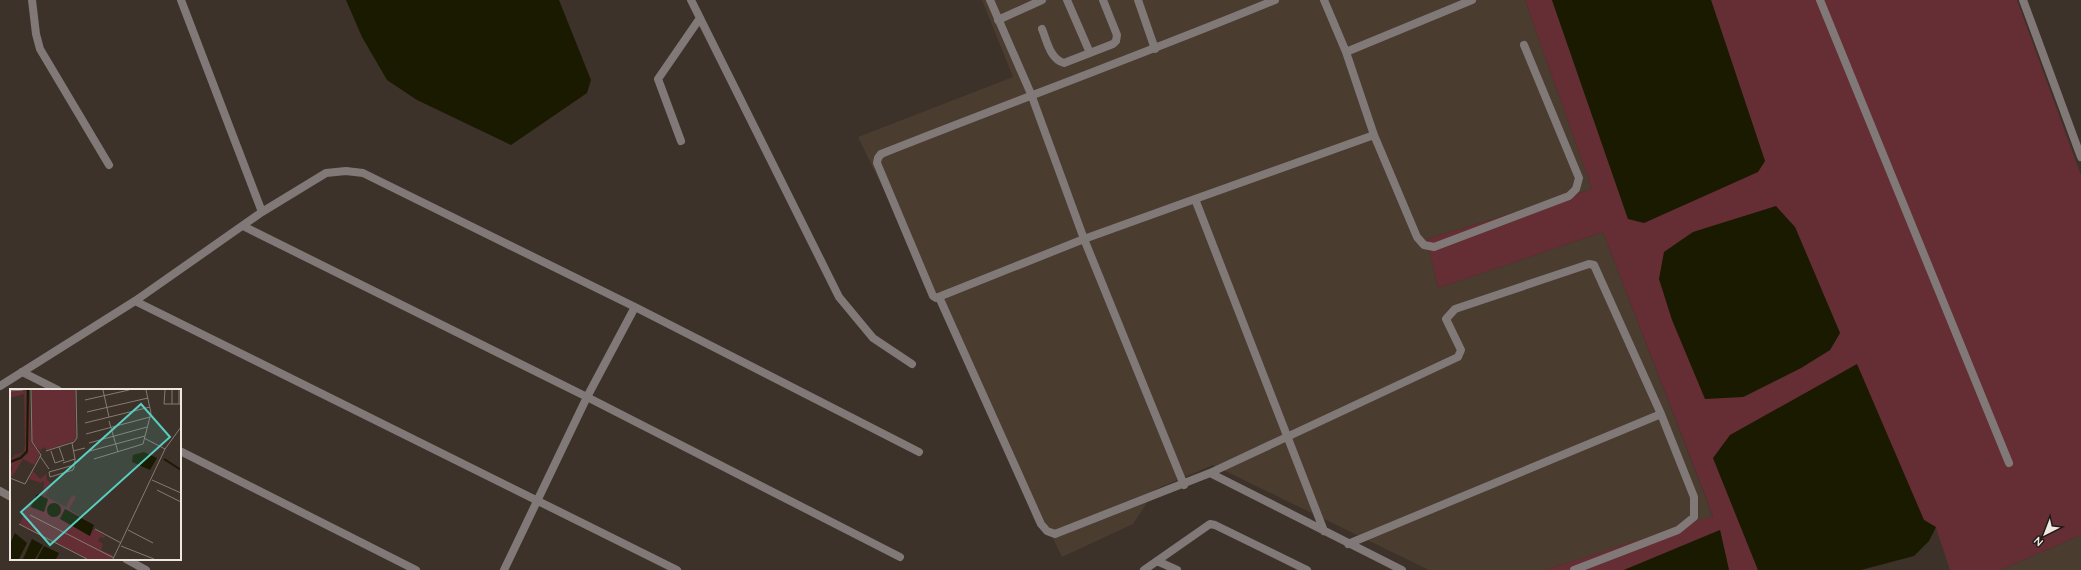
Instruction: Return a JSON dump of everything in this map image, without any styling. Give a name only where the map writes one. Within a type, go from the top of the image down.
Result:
[{"type":"street","points":[[32,0],[36,34],[40,49],[108,165]]},
{"type":"street","points":[[181,0],[262,212]]},
{"type":"street","points":[[692,0],[839,297],[873,338],[912,364]]},
{"type":"street","points":[[990,0],[1031,94],[1084,239],[1184,485]]},
{"type":"street","points":[[998,20],[1042,0]]},
{"type":"street","points":[[1067,0],[1090,53]]},
{"type":"street","points":[[1042,28],[1052,54],[1058,62],[1064,63],[1090,53],[1116,41],[1117,35],[1103,0]]},
{"type":"street","points":[[1138,0],[1155,49]]},
{"type":"street","points":[[1275,0],[1155,49],[1031,94],[881,154],[877,163],[933,296],[939,297],[1084,239],[1374,135]]},
{"type":"street","points":[[1324,0],[1346,52],[1374,135],[1417,236],[1424,245],[1434,246],[1569,196],[1576,189],[1579,178],[1524,45]]},
{"type":"street","points":[[1346,52],[1472,0]]},
{"type":"street","points":[[1820,0],[2009,463]]},
{"type":"street","points":[[2023,0],[2081,156]]},
{"type":"street","points":[[681,141],[658,79],[700,18]]},
{"type":"street","points":[[0,386],[135,302],[262,212],[326,173],[346,171],[363,173],[635,307],[919,452]]},
{"type":"street","points":[[1194,199],[1324,531]]},
{"type":"street","points":[[243,226],[587,397],[900,557]]},
{"type":"street","points":[[939,297],[1041,524],[1047,531],[1055,534],[1184,485],[1458,357],[1461,350],[1446,319],[1455,310],[1589,264],[1594,265],[1661,414],[1694,497],[1694,517],[1678,530],[1574,570]]},
{"type":"street","points":[[135,302],[677,570]]},
{"type":"street","points":[[504,570],[587,397],[635,307]]},
{"type":"street","points":[[22,372],[56,389]]},
{"type":"street","points":[[1348,544],[1661,414]]},
{"type":"street","points":[[181,452],[416,570]]},
{"type":"street","points":[[1210,473],[1402,570]]},
{"type":"street","points":[[0,490],[10,495]]},
{"type":"street","points":[[1144,570],[1205,527],[1215,525],[1307,570]]},
{"type":"street","points":[[128,560],[146,570]]},
{"type":"street","points":[[1157,561],[1177,570]]},
{"type":"shaded area","points":[[346,0],[559,0],[591,80],[587,93],[511,145],[417,100],[387,80],[362,37]]},
{"type":"shaded area","points":[[982,0],[1525,0],[1592,189],[1427,239],[1438,288],[1603,232],[1713,517],[1545,570],[1429,570],[1213,465],[1156,489],[1133,524],[1062,557],[858,137],[1013,77]]},
{"type":"shaded area","points":[[1525,0],[1552,0],[1628,219],[1765,161],[1711,0],[2017,0],[2081,175],[2081,535],[2000,570],[1950,570],[1936,528],[1924,520],[1713,458],[1758,570],[1729,570],[1720,530],[1624,570],[1545,570],[1713,516],[1603,232],[1438,288],[1427,239],[1592,189]],"holes":[[[1795,227],[1840,333],[1830,350],[1801,368],[1744,397]]]},
{"type":"shaded area","points":[[1552,0],[1711,0],[1765,161],[1758,172],[1644,223],[1628,219]]},
{"type":"shaded area","points":[[1776,206],[1795,227],[1840,333],[1830,350],[1801,368],[1743,397],[1705,399],[1672,320],[1659,279],[1664,252],[1693,232]]},
{"type":"shaded area","points":[[1857,364],[1924,520],[1936,527],[1929,541],[1914,556],[1861,570],[1758,570],[1713,458],[1730,435]]},
{"type":"shaded area","points":[[1720,530],[1729,570],[1624,570]]},
{"type":"shaded area","points":[[2081,535],[2081,570],[2000,570]]}]
